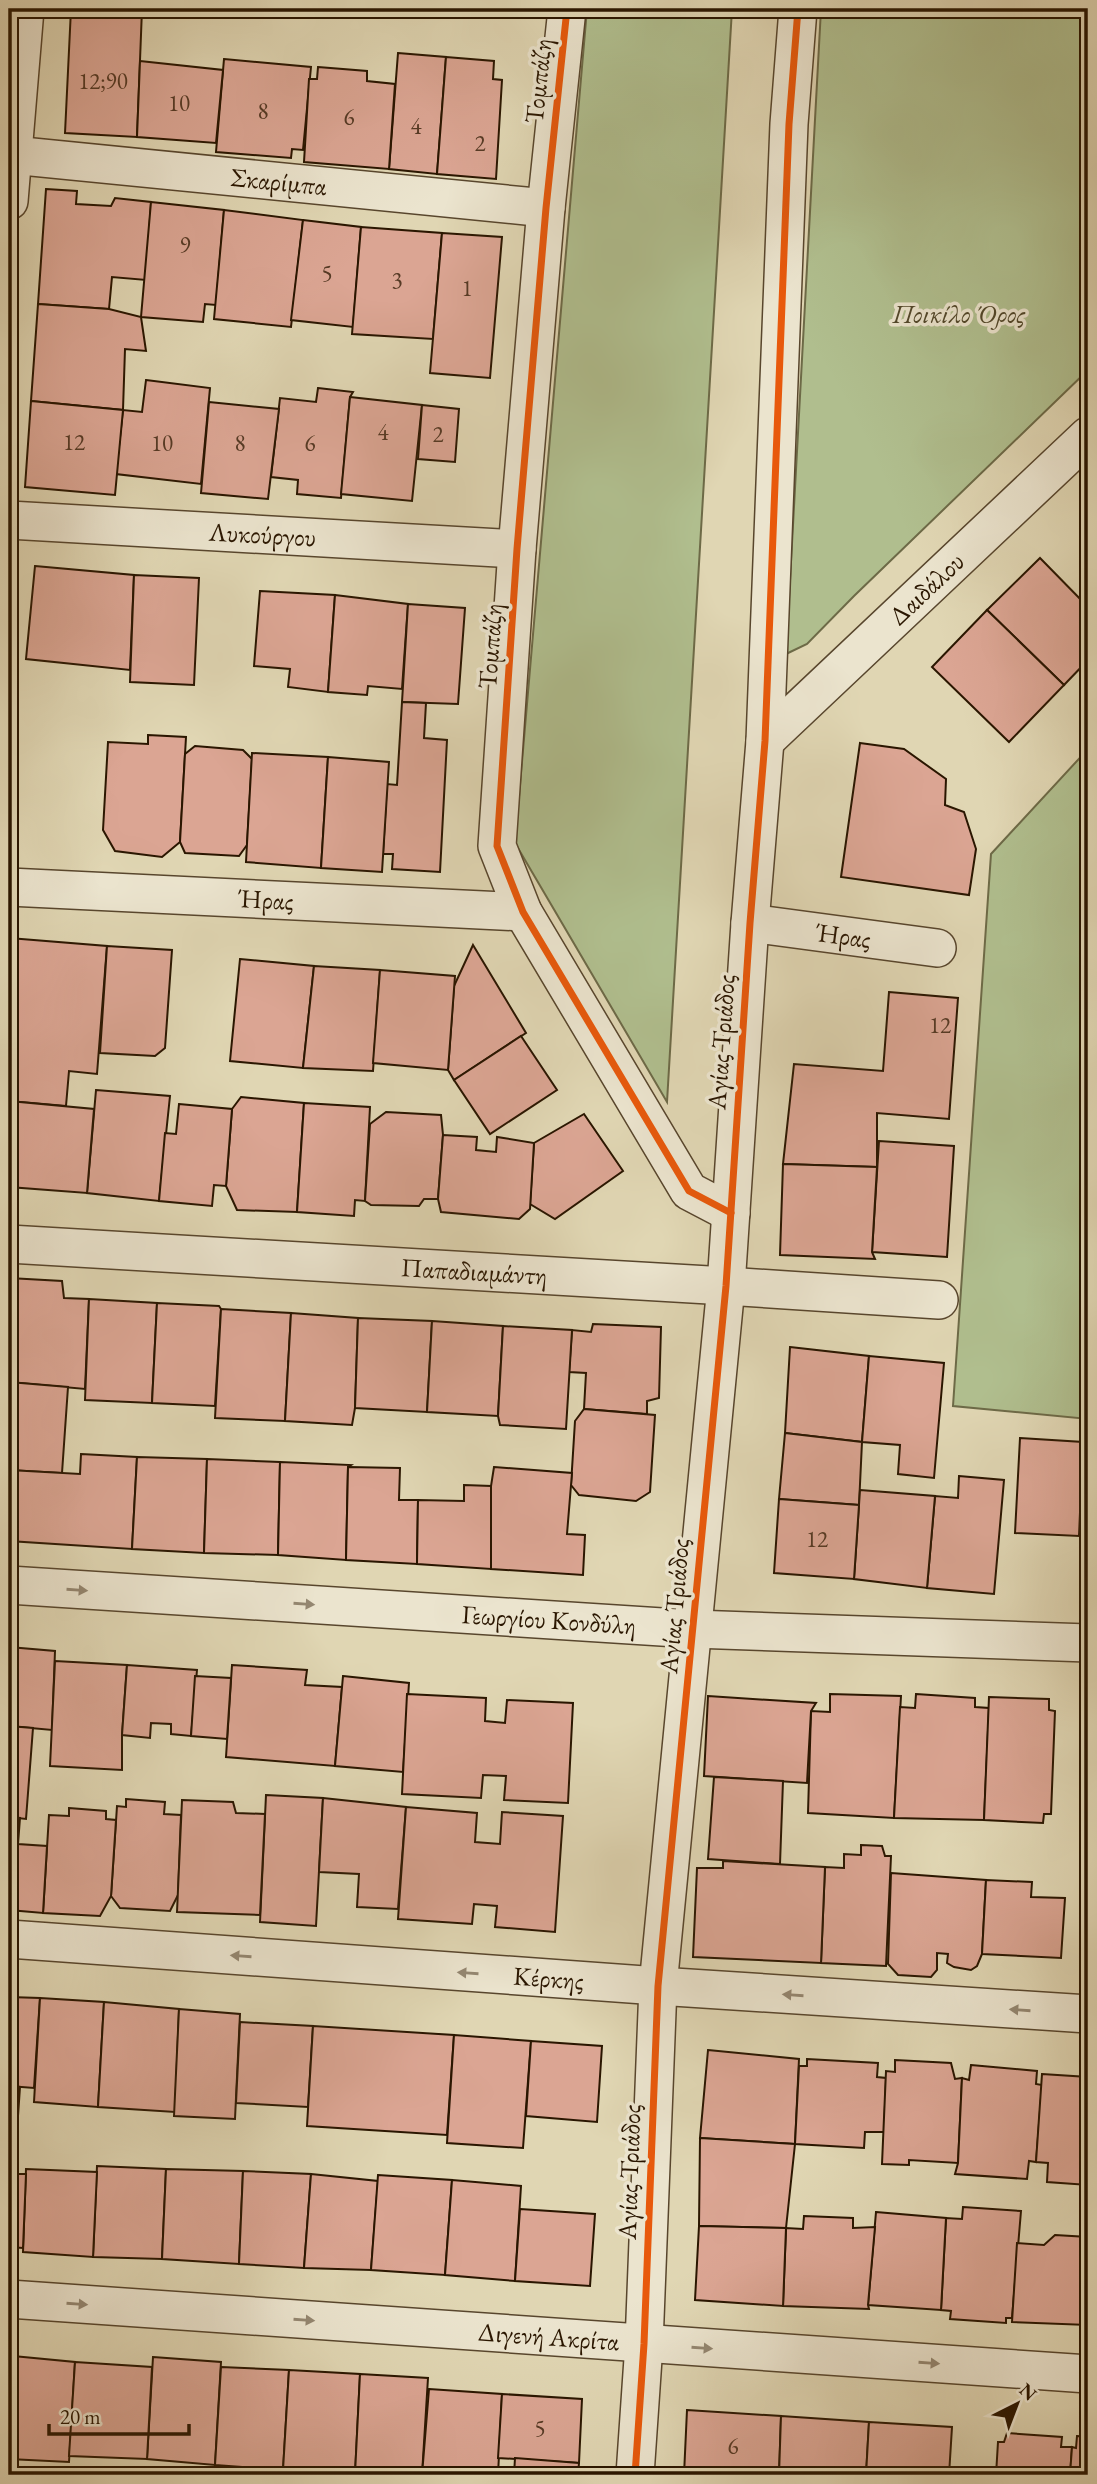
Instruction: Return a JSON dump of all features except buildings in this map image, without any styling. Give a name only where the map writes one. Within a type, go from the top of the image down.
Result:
[{"type":"street","points":[[9,201],[25,9]]},
{"type":"street","name":"Τομπάζη","points":[[567,9],[546,208],[517,548],[497,846],[523,912],[689,1191],[731,1213]]},
{"type":"street","name":"Αγίας Τριάδος","points":[[635,2475],[644,2344],[658,1986],[726,1286],[765,741],[789,124],[798,9]]},
{"type":"street","name":"Σκαρίμπα","points":[[12,155],[546,208]]},
{"type":"street","name":"Δαιδάλου","points":[[765,741],[1088,436]]},
{"type":"street","name":"Λυκούργου","points":[[9,520],[517,548]]},
{"type":"street","name":"Ήρας","points":[[9,887],[523,912]]},
{"type":"street","name":"Ήρας","points":[[750,923],[937,948]]},
{"type":"street","name":"Παπαδιαμάντη","points":[[9,1244],[939,1300]]},
{"type":"street","name":"Γεωργίου Κονδύλη","points":[[9,1585],[693,1629],[1088,1643]]},
{"type":"street","name":"Κέρκης","points":[[9,1939],[1088,2014]]},
{"type":"street","name":"Διγενή Ακρίτα","points":[[9,2300],[1088,2374]]},
{"type":"green space","points":[[587,9],[732,9],[667,1102],[515,843]]},
{"type":"green space","name":"Ποικίλο Όρος","points":[[821,9],[1088,9],[1088,370],[807,644],[786,654]]},
{"type":"green space","points":[[1088,749],[1088,1419],[953,1406],[991,854]]},
{"type":"cycle path","points":[[567,9],[546,208],[517,549],[497,846],[523,912],[689,1191],[731,1213]]},
{"type":"cycle path","points":[[635,2475],[644,2344],[658,1986],[726,1286],[765,741],[789,124],[798,9]]}]
